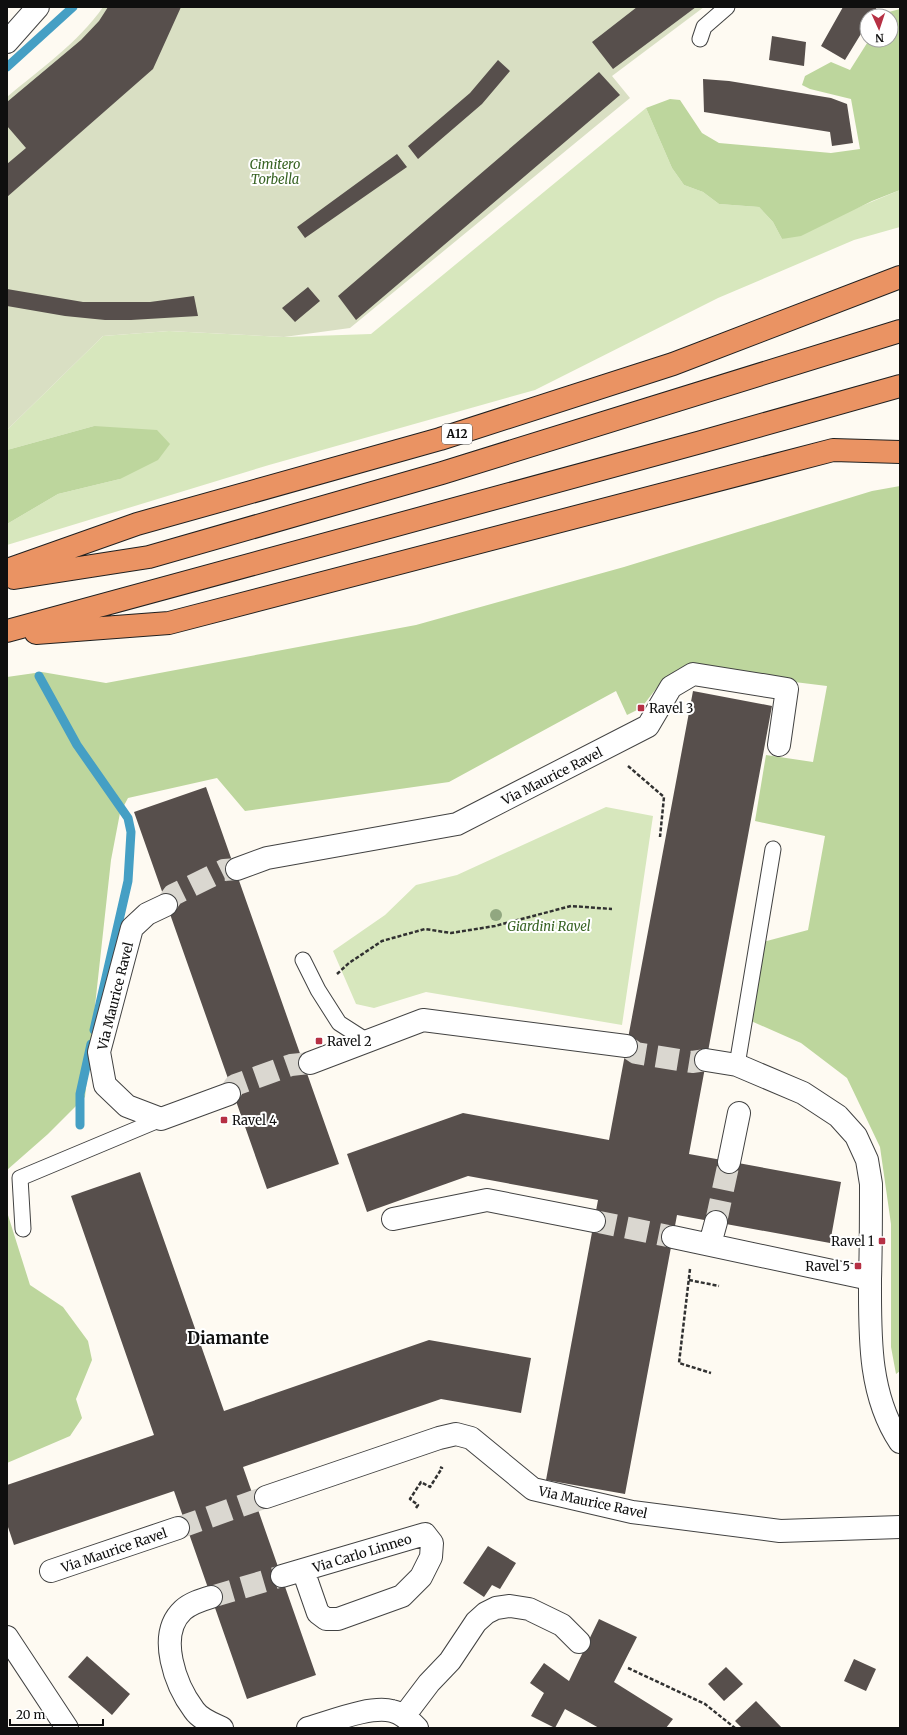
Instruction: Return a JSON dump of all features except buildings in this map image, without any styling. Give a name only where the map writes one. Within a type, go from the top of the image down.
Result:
[{"type":"highway","name":"A12","points":[[7,570],[137,524],[440,439],[665,366],[900,277]]},
{"type":"highway","name":"A12","points":[[7,579],[148,557],[442,473],[900,332]]},
{"type":"highway","points":[[7,631],[708,440],[900,386]]},
{"type":"highway","points":[[7,636],[169,623],[833,450],[900,452]]},
{"type":"street","points":[[7,42],[38,7]]},
{"type":"street","name":"Via Maurice Ravel","points":[[237,869],[267,858],[457,824],[648,726],[671,687],[693,674],[787,689],[779,745]]},
{"type":"street","name":"Via Maurice Ravel","points":[[161,1119],[127,1106],[105,1085],[99,1052],[132,928],[147,914],[166,905]]},
{"type":"street","points":[[310,1063],[423,1020],[626,1046]]},
{"type":"street","points":[[706,1060],[737,1065],[803,1093],[838,1116],[856,1136],[867,1160],[871,1184],[870,1336],[875,1380],[894,1433],[900,1442]]},
{"type":"street","points":[[161,1119],[229,1094]]},
{"type":"street","points":[[730,1162],[739,1113]]},
{"type":"street","points":[[393,1219],[487,1200],[594,1221]]},
{"type":"street","points":[[692,1241],[716,1222]]},
{"type":"street","points":[[692,1241],[870,1279]]},
{"type":"street","points":[[266,1497],[439,1438],[456,1434]]},
{"type":"street","name":"Via Maurice Ravel","points":[[456,1434],[471,1438],[533,1489],[632,1512],[780,1530],[900,1527]]},
{"type":"street","name":"Via Maurice Ravel","points":[[51,1571],[178,1528]]},
{"type":"street","name":"Via Carlo Linneo","points":[[282,1576],[425,1534],[432,1543],[431,1557],[421,1577],[402,1596],[338,1619],[326,1619],[318,1613],[303,1570]]},
{"type":"street","points":[[211,1597],[196,1602],[183,1611],[175,1623],[170,1638],[170,1654],[176,1678],[194,1712],[210,1723],[222,1728]]},
{"type":"street","points":[[308,1728],[370,1710],[384,1709],[394,1711],[411,1722],[429,1683],[450,1660],[476,1622],[486,1613],[496,1608],[510,1606],[529,1609],[562,1625],[579,1642]]},
{"type":"street","points":[[7,1636],[67,1728]]},
{"type":"lane","points":[[700,39],[704,27],[727,7]]},
{"type":"lane","points":[[737,1065],[773,849]]},
{"type":"lane","points":[[302,960],[318,990],[339,1022],[367,1041]]},
{"type":"lane","points":[[23,1229],[20,1178],[161,1119]]},
{"type":"path","points":[[606,748],[664,797],[660,837]]},
{"type":"path","points":[[318,990],[349,963],[382,941],[425,929],[451,934],[495,926],[571,906],[612,909]]},
{"type":"path","points":[[692,1241],[679,1363],[711,1373]]},
{"type":"path","points":[[689,1280],[719,1286]]},
{"type":"path","points":[[397,1542],[418,1504],[410,1499],[421,1482],[430,1487],[442,1468],[436,1464],[456,1434]]},
{"type":"path","points":[[628,1668],[705,1704],[735,1728]]},
{"type":"green space","name":"Cimitero Torbella","points":[[103,7],[704,7],[612,76],[630,98],[350,328],[284,337],[169,331],[103,336],[7,430],[7,97],[70,44]]},
{"type":"green space","points":[[899,9],[900,190],[872,201],[801,236],[782,239],[773,222],[759,207],[719,204],[703,192],[684,185],[672,168],[646,108],[670,99],[680,100],[702,133],[719,143],[831,153],[860,149],[851,99],[810,89],[802,85],[805,76],[831,62],[850,70],[864,48],[899,48]]},
{"type":"green space","points":[[646,108],[672,168],[684,185],[703,192],[719,204],[759,207],[773,222],[782,239],[900,190],[900,227],[854,240],[718,298],[535,390],[269,465],[7,545],[7,524],[58,494],[120,479],[94,426],[7,450],[7,430],[103,336],[169,331],[284,337],[371,334]]},
{"type":"green space","points":[[94,426],[157,430],[170,444],[158,460],[120,479],[58,494],[7,524],[7,450]]},
{"type":"green space","points":[[900,486],[900,1371],[896,1374],[891,1347],[891,1224],[880,1147],[847,1078],[801,1043],[751,1021],[763,942],[808,930],[825,836],[755,821],[766,755],[813,762],[827,686],[680,668],[663,680],[641,708],[627,715],[616,691],[449,782],[245,811],[217,778],[128,798],[120,813],[111,860],[85,1097],[48,1134],[7,1170],[7,677],[42,672],[106,683],[416,625],[624,567],[872,491]]},
{"type":"green space","name":"Giardini Ravel","points":[[606,807],[653,816],[622,1025],[426,992],[374,1008],[356,1004],[333,951],[385,915],[416,885],[457,875]]},
{"type":"green space","points":[[7,1212],[30,1285],[63,1307],[88,1341],[92,1360],[76,1399],[82,1418],[70,1436],[7,1463]]},
{"type":"waterway","points":[[7,67],[73,7]]},
{"type":"waterway","points":[[39,676],[77,745],[128,818],[131,832],[128,881],[94,1030]]},
{"type":"waterway","points":[[80,1125],[80,1094],[91,1044]]},
{"type":"tunnel","points":[[166,905],[173,895],[224,870],[237,869]]},
{"type":"tunnel","points":[[626,1046],[636,1053],[692,1062],[706,1060]]},
{"type":"tunnel","points":[[229,1094],[235,1085],[291,1065],[310,1063]]},
{"type":"tunnel","points":[[716,1222],[729,1162]]},
{"type":"tunnel","points":[[594,1221],[673,1237]]},
{"type":"tunnel","points":[[178,1528],[266,1497]]},
{"type":"tunnel","points":[[211,1597],[282,1576]]},
{"type":"place","name":"Ravel 3","points":[[641,708]]},
{"type":"place","name":"Ravel 2","points":[[319,1041]]},
{"type":"place","name":"Ravel 4","points":[[224,1120]]},
{"type":"place","name":"Ravel 1","points":[[882,1241]]},
{"type":"place","name":"Ravel 5","points":[[858,1266]]},
{"type":"district","name":"Diamante","points":[[228,1338]]}]
